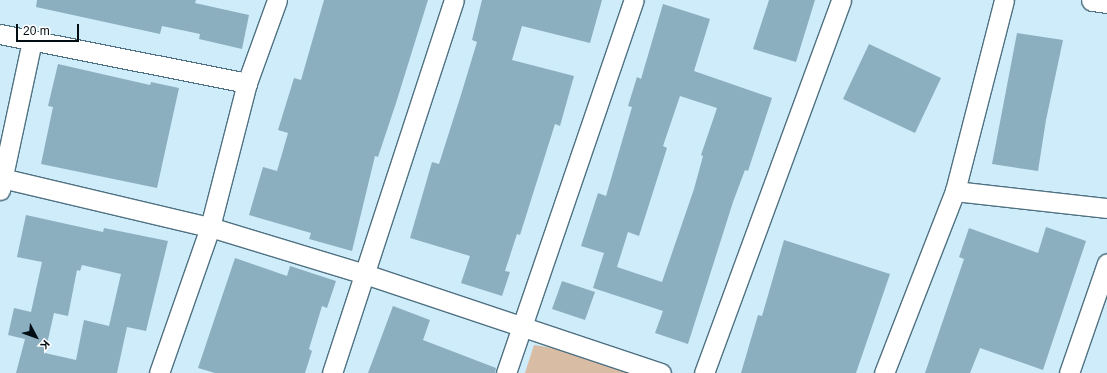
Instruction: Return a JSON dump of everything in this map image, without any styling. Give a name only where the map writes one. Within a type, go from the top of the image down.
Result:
[{"type":"street","points":[[159,373],[210,227],[248,83],[277,0]]},
{"type":"street","points":[[332,373],[454,0]]},
{"type":"street","points":[[506,373],[521,325],[634,0]]},
{"type":"street","points":[[704,373],[841,0]]},
{"type":"street","points":[[884,373],[955,191],[1004,0]]},
{"type":"street","points":[[0,34],[248,83]]},
{"type":"street","points":[[32,41],[1,184],[210,227],[365,274],[661,373]]},
{"type":"street","points":[[955,191],[1107,208]]},
{"type":"street","points":[[1069,373],[1107,263]]},
{"type":"shaded area","points":[[534,345],[585,353],[629,373],[525,373]]},
{"type":"building","points":[[37,0],[196,0],[195,3],[249,15],[242,49],[199,39],[200,34],[162,26],[160,34],[36,7]]},
{"type":"building","points":[[324,0],[428,0],[378,157],[375,156],[352,251],[309,239],[311,233],[249,215],[263,167],[277,171],[288,133],[278,130],[294,78],[301,80]]},
{"type":"building","points":[[482,0],[602,0],[590,43],[522,26],[512,60],[574,76],[560,126],[555,124],[520,235],[517,234],[505,271],[510,272],[502,296],[461,283],[470,256],[410,238],[432,162],[439,164],[477,42],[472,40]]},
{"type":"building","points":[[769,0],[815,0],[796,62],[753,49]]},
{"type":"building","points":[[663,4],[710,19],[694,71],[772,98],[748,171],[745,170],[733,202],[688,344],[655,333],[663,311],[593,288],[604,253],[581,246],[598,193],[606,196],[632,107],[628,106],[637,77],[641,79]],"holes":[[[680,96],[717,108],[701,155],[703,156],[694,189],[662,282],[617,267],[628,232],[639,236],[667,148],[663,146]]]},
{"type":"building","points":[[1017,33],[1063,40],[1046,120],[1038,171],[992,164]]},
{"type":"building","points":[[869,44],[941,78],[915,133],[843,99]]},
{"type":"building","points":[[58,64],[150,85],[151,82],[179,88],[157,188],[41,164],[53,107],[48,106]]},
{"type":"building","points":[[26,215],[103,232],[104,228],[168,241],[146,331],[127,327],[117,373],[16,373],[25,339],[8,335],[14,308],[31,312],[42,262],[17,257]],"holes":[[[82,265],[121,274],[109,326],[84,320],[76,360],[45,353],[54,313],[68,316],[77,270],[80,271]]]},
{"type":"building","points":[[1046,227],[1086,241],[1043,370],[980,348],[970,373],[925,373],[964,259],[959,257],[969,228],[1038,253]]},
{"type":"building","points":[[784,240],[890,274],[856,373],[741,373],[758,315],[762,316]]},
{"type":"building","points":[[235,258],[287,276],[290,266],[336,281],[327,308],[322,306],[309,349],[312,351],[305,373],[215,373],[198,368]]},
{"type":"building","points":[[562,281],[595,292],[585,320],[552,309]]},
{"type":"building","points":[[393,306],[430,320],[423,340],[496,368],[495,373],[368,373]]}]
